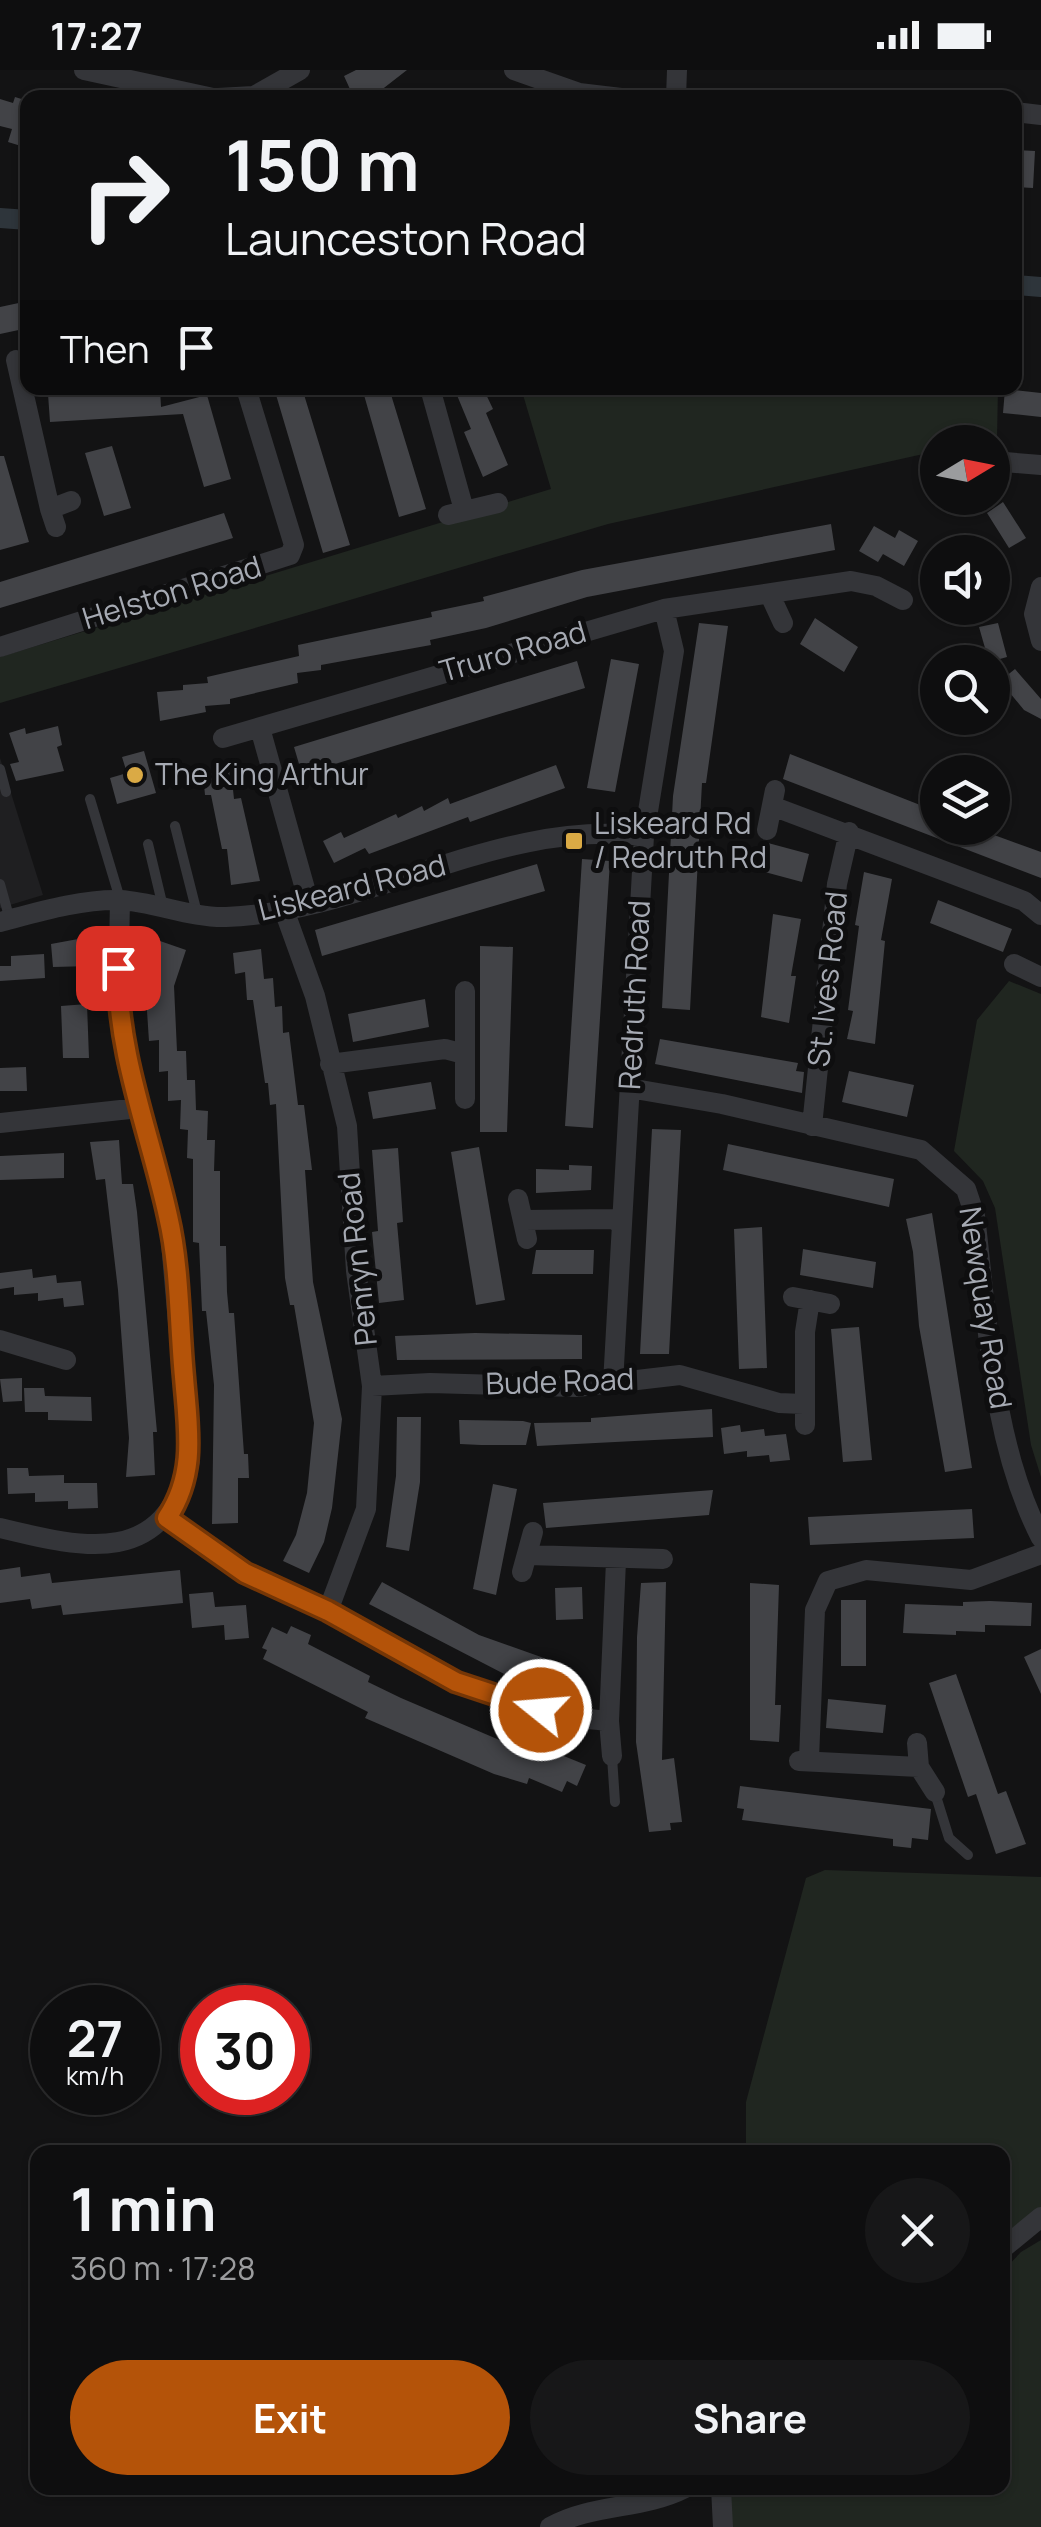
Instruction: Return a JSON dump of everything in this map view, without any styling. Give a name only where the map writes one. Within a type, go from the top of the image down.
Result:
[{"type":"street","points":[[84,70],[178,90]]},
{"type":"street","points":[[265,90],[300,70]]},
{"type":"street","points":[[514,70],[571,90]]},
{"type":"street","points":[[23,395],[53,518],[70,501]]},
{"type":"street","name":"Helston Road","points":[[0,647],[290,555],[294,545],[248,395]]},
{"type":"street","points":[[431,395],[456,512],[498,503]]},
{"type":"street","points":[[1010,462],[1041,465]]},
{"type":"street","name":"Truro Road","points":[[223,738],[664,610],[862,582],[903,599]]},
{"type":"street","points":[[1041,588],[1034,614],[1041,641]]},
{"type":"street","points":[[770,595],[783,623]]},
{"type":"street","name":"Redruth Road","points":[[613,1384],[644,836],[674,651],[664,610]]},
{"type":"street","points":[[260,728],[309,903]]},
{"type":"street","points":[[767,830],[774,798],[849,832],[1024,900],[1041,915]]},
{"type":"street","name":"Liskeard Road","points":[[5,921],[120,900],[223,918],[284,910],[544,838],[609,831],[644,836]]},
{"type":"street","name":"St. Ives Road","points":[[812,1126],[836,884],[849,832]]},
{"type":"street","points":[[0,1528],[61,1541],[128,1542],[154,1531],[167,1518],[182,1496],[190,1461],[170,1220],[139,1108],[118,1002],[120,900]]},
{"type":"street","name":"Penryn Road","points":[[284,910],[315,996],[347,1126],[355,1255],[372,1386],[366,1509],[328,1611]]},
{"type":"street","points":[[1014,964],[1039,967]]},
{"type":"street","points":[[465,991],[465,1099]]},
{"type":"street","points":[[330,1064],[445,1048],[464,1054]]},
{"type":"street","name":"Newquay Road","points":[[629,1088],[722,1104],[921,1150],[966,1189],[975,1216],[1008,1451],[1023,1502],[1041,1538]]},
{"type":"street","points":[[0,1123],[139,1108]]},
{"type":"street","points":[[518,1199],[526,1230],[613,1220],[621,1224]]},
{"type":"street","name":"Bude Road","points":[[372,1386],[613,1384],[680,1375],[780,1403],[804,1414],[811,1300]]},
{"type":"street","points":[[0,1340],[57,1351]]},
{"type":"street","points":[[167,1518],[245,1573],[328,1611],[456,1682],[515,1703],[609,1721]]},
{"type":"street","points":[[534,1532],[525,1564],[664,1559]]},
{"type":"street","points":[[919,1766],[804,1760],[814,1610],[828,1581],[866,1570],[971,1580],[1041,1554]]},
{"type":"street","points":[[612,1756],[609,1721],[616,1560]]},
{"type":"street","points":[[916,1743],[919,1766],[935,1792]]},
{"type":"street","points":[[1010,2242],[1041,2217]]},
{"type":"street","points":[[550,2527],[575,2513],[640,2503],[664,2495]]},
{"type":"street","points":[[721,2495],[723,2527]]},
{"type":"lane","points":[[0,769],[6,792]]},
{"type":"lane","points":[[90,799],[120,900]]},
{"type":"lane","points":[[175,826],[198,913]]},
{"type":"lane","points":[[148,844],[163,908]]},
{"type":"lane","points":[[0,884],[5,921]]},
{"type":"lane","points":[[612,1756],[615,1802]]},
{"type":"lane","points":[[935,1792],[949,1838],[968,1855]]},
{"type":"shaded area","points":[[523,395],[998,395],[997,425],[920,425],[920,455],[608,524],[0,703],[0,657],[551,489]]},
{"type":"shaded area","points":[[0,758],[43,895],[0,908]]},
{"type":"shaded area","points":[[1009,981],[1041,994],[1041,1477],[1031,1445],[995,1208],[983,1181],[954,1151],[977,1020]]},
{"type":"shaded area","points":[[825,1870],[1041,1877],[1041,2209],[1010,2232],[1010,2145],[746,2145],[746,2102],[806,1878]]},
{"type":"shaded area","points":[[1041,2240],[1041,2527],[732,2527],[730,2495],[1010,2495],[1010,2264]]},
{"type":"building","points":[[356,70],[407,70],[381,90],[350,90],[344,76]]},
{"type":"building","points":[[15,97],[20,99],[20,146],[8,142],[12,129],[0,126],[0,99],[13,103]]},
{"type":"building","points":[[1022,150],[1035,151],[1033,188],[1022,187]]},
{"type":"building","points":[[20,303],[20,330],[0,334],[0,307]]},
{"type":"building","points":[[1022,391],[1041,393],[1041,417],[1003,413],[1004,395],[1022,395]]},
{"type":"building","points":[[48,395],[160,395],[161,407],[207,395],[231,479],[204,487],[183,414],[50,422]]},
{"type":"building","points":[[276,395],[304,395],[350,545],[323,553]]},
{"type":"building","points":[[364,395],[391,395],[426,509],[399,517]]},
{"type":"building","points":[[457,395],[486,395],[493,409],[486,413],[508,465],[483,477],[464,432],[471,429]]},
{"type":"building","points":[[112,446],[131,508],[104,516],[85,453]]},
{"type":"building","points":[[0,456],[4,456],[29,542],[0,550]]},
{"type":"building","points":[[224,513],[233,538],[0,608],[0,582]]},
{"type":"building","points":[[1010,513],[1026,538],[1010,547],[1010,535],[1001,535],[988,515]]},
{"type":"building","points":[[831,524],[835,550],[587,597],[486,628],[430,640],[431,645],[321,665],[321,670],[297,673],[298,683],[230,699],[230,704],[205,706],[206,712],[160,721],[157,692],[183,690],[183,685],[208,683],[207,677],[299,656],[298,645],[432,617],[431,612],[484,601],[483,597],[582,570]]},
{"type":"building","points":[[874,526],[895,538],[899,530],[918,541],[904,566],[883,554],[878,562],[859,551]]},
{"type":"building","points":[[815,618],[858,647],[844,672],[800,644]]},
{"type":"building","points":[[699,623],[728,626],[706,783],[702,783],[690,1010],[662,1008],[673,796]]},
{"type":"building","points":[[999,625],[1004,645],[984,645],[979,627]]},
{"type":"building","points":[[611,659],[639,664],[615,792],[587,788]]},
{"type":"building","points":[[577,661],[585,688],[302,774],[294,747]]},
{"type":"building","points":[[1015,669],[1041,699],[1041,719],[1024,710],[1010,693],[1010,673]]},
{"type":"building","points":[[58,726],[62,745],[57,747],[64,771],[16,781],[10,764],[19,762],[9,733],[25,728],[26,734]]},
{"type":"building","name":"The King Arthur","points":[[144,751],[156,793],[117,804],[110,778],[127,773],[122,757]]},
{"type":"building","points":[[790,754],[920,805],[920,832],[783,779]]},
{"type":"building","points":[[556,765],[565,788],[470,822],[468,817],[369,854],[365,848],[334,863],[323,841],[341,832],[344,838],[422,806],[424,811],[448,798],[450,804]]},
{"type":"building","points":[[231,771],[234,799],[241,798],[260,881],[231,885],[227,849],[222,849],[211,795],[205,795],[203,774]]},
{"type":"building","points":[[1010,841],[1041,852],[1041,878],[955,845],[1010,845]]},
{"type":"building","points":[[768,843],[809,854],[802,882],[761,871]]},
{"type":"building","points":[[582,859],[610,861],[593,1128],[565,1126]]},
{"type":"building","points":[[537,864],[545,891],[322,956],[315,930]]},
{"type":"building","points":[[864,872],[892,879],[881,940],[885,941],[875,1044],[847,1039],[853,1011],[848,1010],[859,926],[855,925]]},
{"type":"building","points":[[938,900],[1012,929],[1003,952],[930,923]]},
{"type":"building","points":[[773,914],[801,919],[791,976],[796,976],[789,1023],[761,1017]]},
{"type":"building","points":[[89,937],[92,966],[53,967],[51,944]]},
{"type":"building","points":[[160,941],[186,950],[174,986],[177,1051],[186,1051],[187,1080],[195,1080],[196,1110],[208,1111],[207,1140],[215,1140],[214,1171],[220,1171],[220,1246],[226,1246],[229,1313],[234,1313],[244,1454],[248,1454],[249,1478],[238,1478],[238,1523],[212,1524],[214,1385],[206,1311],[202,1311],[199,1243],[193,1242],[193,1159],[187,1158],[188,1130],[180,1129],[181,1100],[168,1101],[168,1071],[159,1072],[159,1040],[149,1041],[146,980]]},
{"type":"building","points":[[480,946],[513,947],[507,1132],[480,1132]]},
{"type":"building","points":[[261,949],[264,979],[273,978],[275,1007],[282,1006],[283,1033],[289,1032],[298,1105],[304,1105],[312,1170],[305,1170],[313,1282],[342,1419],[332,1508],[324,1542],[309,1573],[283,1561],[296,1535],[307,1493],[314,1423],[294,1305],[290,1305],[285,1278],[276,1104],[270,1105],[265,1083],[253,1000],[247,1000],[245,972],[235,974],[233,953]]},
{"type":"building","points":[[44,954],[45,978],[0,981],[0,966],[11,966],[11,956]]},
{"type":"building","points":[[425,999],[429,1027],[353,1042],[348,1014]]},
{"type":"building","points":[[87,1004],[89,1058],[63,1058],[61,1006]]},
{"type":"building","points":[[660,1039],[798,1063],[796,1071],[804,1072],[802,1093],[655,1064]]},
{"type":"building","points":[[26,1067],[27,1091],[0,1091],[0,1068]]},
{"type":"building","points":[[849,1071],[914,1085],[907,1117],[842,1102]]},
{"type":"building","points":[[431,1082],[436,1109],[373,1119],[368,1092]]},
{"type":"building","points":[[652,1129],[681,1130],[669,1354],[640,1354]]},
{"type":"building","points":[[119,1140],[122,1184],[133,1184],[137,1212],[157,1432],[153,1432],[155,1475],[126,1477],[129,1438],[118,1290],[105,1179],[96,1180],[90,1142]]},
{"type":"building","points":[[728,1144],[894,1179],[889,1207],[723,1170]]},
{"type":"building","points":[[479,1147],[505,1300],[476,1305],[451,1152]]},
{"type":"building","points":[[398,1148],[403,1222],[397,1223],[404,1300],[379,1303],[372,1232],[378,1231],[372,1150]]},
{"type":"building","points":[[64,1153],[64,1178],[0,1180],[0,1156]]},
{"type":"building","points":[[569,1165],[592,1166],[591,1190],[536,1193],[536,1169],[569,1170]]},
{"type":"building","points":[[932,1213],[972,1468],[945,1472],[919,1326],[906,1219]]},
{"type":"building","points":[[762,1227],[767,1368],[739,1369],[734,1229]]},
{"type":"building","points":[[803,1249],[876,1262],[873,1288],[800,1275]]},
{"type":"building","points":[[536,1250],[594,1250],[593,1274],[532,1274]]},
{"type":"building","points":[[32,1269],[33,1278],[56,1275],[57,1283],[81,1281],[84,1305],[64,1307],[63,1298],[38,1301],[38,1293],[14,1295],[14,1287],[0,1289],[0,1273]]},
{"type":"building","points":[[859,1327],[872,1460],[843,1462],[831,1329]]},
{"type":"building","points":[[582,1335],[582,1359],[397,1360],[395,1336]]},
{"type":"building","points":[[22,1378],[22,1401],[3,1402],[0,1379]]},
{"type":"building","points":[[24,1388],[44,1388],[45,1396],[91,1397],[92,1421],[48,1420],[48,1412],[25,1412]]},
{"type":"building","points":[[712,1409],[713,1437],[537,1446],[534,1423],[591,1422],[591,1418]]},
{"type":"building","points":[[397,1417],[421,1417],[420,1482],[409,1551],[386,1547],[396,1476]]},
{"type":"building","points":[[459,1420],[531,1423],[526,1445],[481,1445],[460,1444]]},
{"type":"building","points":[[740,1425],[741,1432],[764,1429],[765,1436],[786,1434],[790,1460],[770,1462],[769,1455],[747,1457],[747,1451],[724,1454],[721,1428]]},
{"type":"building","points":[[7,1468],[28,1468],[29,1476],[64,1475],[64,1483],[97,1483],[98,1508],[68,1509],[68,1501],[35,1502],[35,1493],[8,1494]]},
{"type":"building","points":[[493,1484],[517,1489],[496,1595],[473,1589]]},
{"type":"building","points":[[713,1490],[709,1515],[546,1528],[543,1503]]},
{"type":"building","points":[[972,1509],[974,1538],[810,1545],[808,1517]]},
{"type":"building","points":[[20,1567],[21,1577],[50,1573],[52,1583],[180,1570],[183,1603],[63,1615],[61,1605],[32,1609],[30,1599],[0,1603],[0,1570]]},
{"type":"building","points":[[382,1582],[479,1635],[572,1668],[564,1692],[510,1677],[369,1604]]},
{"type":"building","points":[[666,1582],[662,1760],[674,1758],[682,1822],[670,1823],[671,1830],[649,1832],[636,1742],[637,1637],[641,1583]]},
{"type":"building","points":[[750,1583],[779,1585],[775,1705],[781,1705],[779,1742],[750,1740]]},
{"type":"building","points":[[582,1587],[583,1619],[556,1620],[555,1588]]},
{"type":"building","points":[[213,1592],[215,1607],[246,1605],[249,1638],[225,1640],[224,1625],[192,1628],[189,1594]]},
{"type":"building","points":[[841,1600],[866,1600],[866,1666],[841,1666]]},
{"type":"building","points":[[963,1602],[1032,1603],[1031,1626],[985,1625],[985,1632],[956,1631],[956,1635],[903,1633],[905,1604],[963,1606]]},
{"type":"building","points":[[291,1626],[311,1635],[308,1644],[370,1676],[368,1682],[401,1698],[511,1745],[547,1755],[549,1750],[586,1765],[577,1786],[567,1781],[562,1792],[529,1778],[527,1784],[494,1774],[365,1718],[368,1712],[263,1659],[267,1650],[262,1648],[272,1627],[287,1634]]},
{"type":"building","points":[[1041,1649],[1041,1694],[1024,1657]]},
{"type":"building","points":[[956,1674],[998,1794],[1006,1791],[1026,1844],[996,1854],[976,1794],[968,1797],[929,1683]]},
{"type":"building","points":[[828,1699],[886,1705],[883,1733],[826,1728]]},
{"type":"building","points":[[740,1786],[931,1809],[928,1840],[912,1838],[911,1848],[893,1846],[893,1839],[742,1820],[744,1809],[737,1808]]},
{"type":"waterway","points":[[0,218],[20,219]]},
{"type":"waterway","points":[[1022,286],[1041,287]]},
{"type":"place","name":"The King Arthur","points":[[135,775]]},
{"type":"place","name":"Liskeard Rd / Redruth Rd","points":[[574,841]]},
{"type":"route","points":[[118,968],[118,1002],[127,1064],[170,1220],[190,1461],[182,1496],[167,1518],[245,1573],[328,1611],[456,1682],[541,1710]]}]
